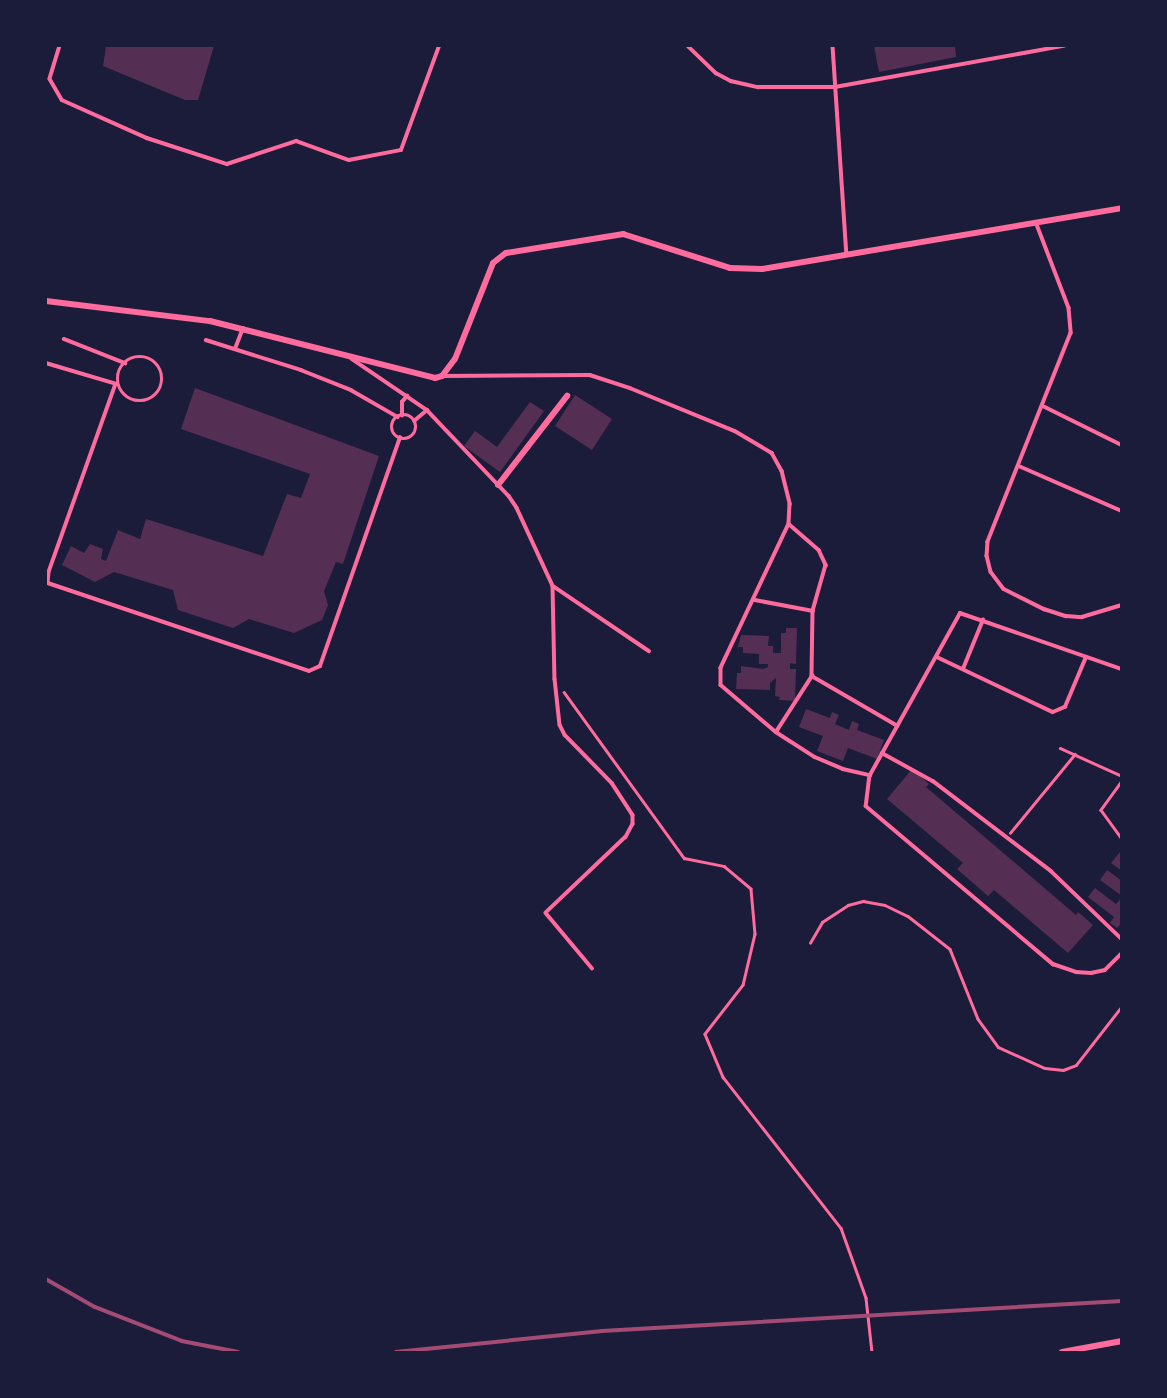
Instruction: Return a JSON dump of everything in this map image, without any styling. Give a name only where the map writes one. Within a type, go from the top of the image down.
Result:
[{"type":"street","points":[[46,301],[183,317],[243,328],[428,379],[442,376],[455,359],[493,263],[506,253],[623,234],[730,268],[762,269],[847,257],[1035,221],[1122,208]]},
{"type":"street","points":[[498,485],[567,397]]},
{"type":"street","points":[[1062,1353],[1122,1341]]},
{"type":"lane","points":[[60,46],[48,79],[62,100],[147,138],[227,164],[296,141],[349,160],[401,150],[439,46]]},
{"type":"lane","points":[[688,46],[716,73],[732,81],[758,87],[835,87],[1064,46]]},
{"type":"lane","points":[[833,46],[847,257]]},
{"type":"lane","points":[[1035,221],[1072,321],[1066,348],[988,542],[987,556],[991,572],[1004,589],[1066,616],[1098,614],[1122,605]]},
{"type":"lane","points":[[235,349],[243,328]]},
{"type":"lane","points":[[64,339],[125,363]]},
{"type":"lane","points":[[206,340],[351,390],[414,421]]},
{"type":"lane","points":[[347,356],[427,410],[498,485],[517,508],[553,586],[555,679],[559,717],[565,735],[612,783],[632,815],[633,824],[626,837],[546,913],[592,968]]},
{"type":"lane","points":[[46,363],[117,384],[124,394],[137,401],[151,398],[160,386],[160,372],[152,361],[138,358],[125,363],[118,374],[117,384],[47,583],[314,671],[320,666],[400,438],[393,426],[400,416],[402,402],[407,396]]},
{"type":"lane","points":[[442,376],[590,375],[630,388],[735,431],[756,442],[778,461],[790,504],[789,524],[721,668],[720,680],[733,696],[776,732],[815,757],[843,769],[870,775]]},
{"type":"lane","points":[[1043,406],[1122,445]]},
{"type":"lane","points":[[400,438],[413,434],[414,421],[427,410]]},
{"type":"lane","points":[[1019,466],[1122,511]]},
{"type":"lane","points":[[776,732],[812,676],[813,611],[826,560],[819,550],[789,524]]},
{"type":"lane","points":[[553,586],[649,651]]},
{"type":"lane","points":[[754,600],[813,611]]},
{"type":"lane","points":[[1122,669],[965,613],[957,615],[937,657],[870,775],[866,806],[1053,964],[1076,972],[1091,973],[1113,964],[1122,953]]},
{"type":"lane","points":[[963,669],[983,620]]},
{"type":"lane","points":[[937,657],[1045,709],[1060,712],[1069,701],[1086,657]]},
{"type":"lane","points":[[812,676],[898,726]]},
{"type":"lane","points":[[882,753],[933,781],[1051,871],[1122,940]]},
{"type":"path","points":[[555,679],[684,858],[724,866],[751,889],[755,934],[743,985],[705,1034],[723,1077],[841,1228],[866,1298],[872,1353]]},
{"type":"path","points":[[1060,748],[1122,776]]},
{"type":"path","points":[[1007,837],[1075,754]]},
{"type":"path","points":[[1122,781],[1101,810],[1122,839]]},
{"type":"path","points":[[810,943],[822,922],[848,905],[863,901],[885,905],[908,916],[950,949],[978,1018],[998,1047],[1045,1068],[1063,1070],[1076,1065],[1122,1006]]},
{"type":"building","points":[[106,46],[214,46],[198,100],[185,100],[103,66]]},
{"type":"building","points":[[874,46],[955,46],[956,57],[879,72]]},
{"type":"building","points":[[195,388],[379,456],[343,564],[336,562],[324,591],[328,605],[322,620],[294,633],[249,619],[233,628],[178,610],[173,590],[114,572],[95,582],[62,565],[71,546],[84,553],[90,544],[103,549],[101,559],[106,561],[118,530],[140,539],[146,519],[263,556],[287,494],[301,498],[310,474],[181,429]]},
{"type":"building","points":[[575,395],[612,419],[592,450],[555,426]]},
{"type":"building","points":[[530,402],[544,411],[500,472],[464,446],[475,431],[497,447]]},
{"type":"building","points":[[786,628],[797,628],[796,664],[790,663],[790,669],[796,669],[795,701],[779,700],[780,697],[775,696],[776,678],[770,683],[770,690],[736,689],[737,673],[741,673],[741,666],[763,669],[768,667],[768,664],[759,664],[759,654],[743,653],[743,647],[738,647],[741,635],[769,636],[768,646],[773,646],[773,653],[781,653],[781,633],[786,633]]},
{"type":"building","points":[[806,709],[830,718],[832,712],[839,715],[835,724],[849,730],[852,721],[859,724],[857,730],[884,740],[877,759],[848,748],[843,761],[817,751],[823,736],[799,727]]},
{"type":"building","points":[[912,769],[929,784],[926,787],[1076,915],[1078,912],[1093,925],[1068,953],[994,890],[988,896],[957,869],[963,863],[887,799]]},
{"type":"building","points":[[1122,853],[1122,871],[1111,863]]},
{"type":"building","points":[[1107,870],[1122,881],[1122,896],[1100,880]]},
{"type":"building","points":[[1095,888],[1116,904],[1122,897],[1122,923],[1117,928],[1110,923],[1114,917],[1088,897]]},
{"type":"railway","points":[[46,1279],[95,1307],[182,1341],[238,1352]]},
{"type":"railway","points":[[396,1352],[602,1331],[1122,1301]]}]
